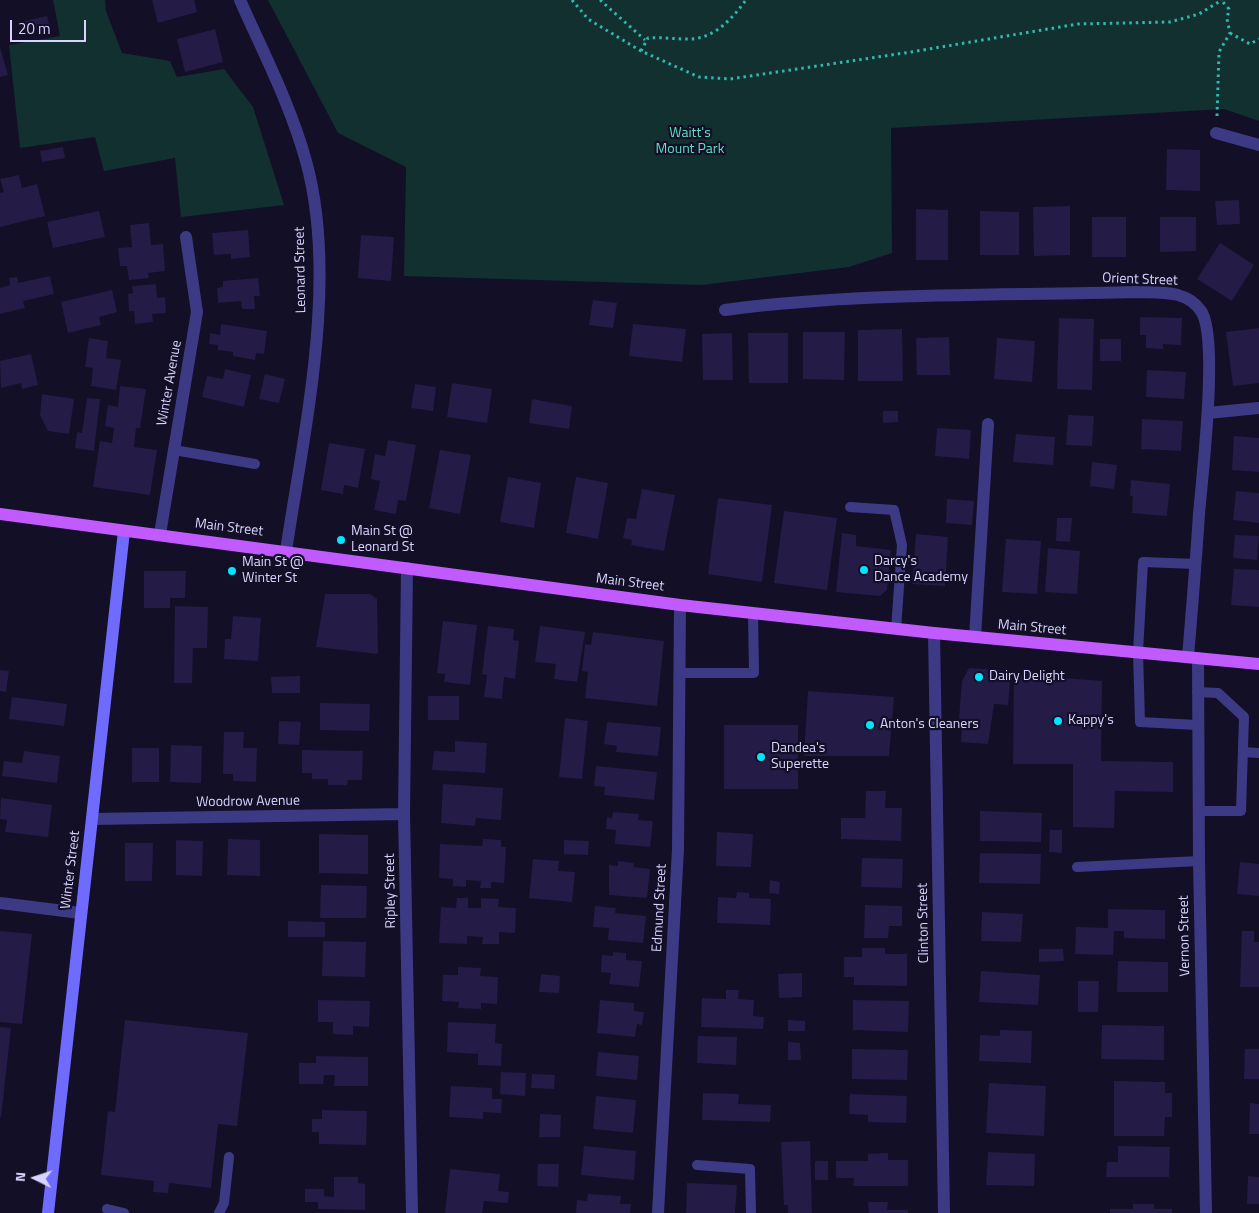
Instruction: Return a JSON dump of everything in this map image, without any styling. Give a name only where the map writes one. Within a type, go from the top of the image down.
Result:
[{"type":"main road","name":"Main Street","points":[[0,514],[753,614],[1259,664]]},
{"type":"main road","name":"Winter Street","points":[[48,1213],[124,531]]},
{"type":"street","name":"Leonard Street","points":[[240,0],[290,114],[306,160],[314,202],[318,245],[316,340],[286,551]]},
{"type":"street","points":[[1216,133],[1259,145]]},
{"type":"street","name":"Winter Avenue","points":[[160,534],[197,312],[186,237]]},
{"type":"street","name":"Orient Street","points":[[725,310],[876,296],[1136,292],[1180,295],[1196,304],[1207,323],[1208,413],[1196,564],[1193,657]]},
{"type":"street","points":[[1208,413],[1259,408]]},
{"type":"street","points":[[975,637],[988,424]]},
{"type":"street","name":"Ripley Street","points":[[408,568],[404,814],[412,1213]]},
{"type":"street","name":"Edmund Street","points":[[658,1213],[678,850],[680,605]]},
{"type":"street","name":"Clinton Street","points":[[934,633],[944,1213]]},
{"type":"street","name":"Vernon Street","points":[[1193,657],[1198,725],[1206,1213]]},
{"type":"street","name":"Woodrow Avenue","points":[[92,819],[404,814]]},
{"type":"street","points":[[0,904],[80,913]]},
{"type":"lane","points":[[174,450],[255,464]]},
{"type":"lane","points":[[850,507],[894,510],[902,545],[896,629]]},
{"type":"lane","points":[[1196,564],[1143,562],[1138,652],[1140,722],[1198,725]]},
{"type":"lane","points":[[680,673],[754,673],[753,614]]},
{"type":"lane","points":[[1197,692],[1218,693],[1244,717],[1241,811],[1199,811]]},
{"type":"lane","points":[[1243,752],[1259,753]]},
{"type":"lane","points":[[1077,867],[1199,861]]},
{"type":"lane","points":[[219,1213],[224,1203],[229,1157]]},
{"type":"lane","points":[[697,1165],[750,1169],[751,1213]]},
{"type":"lane","points":[[107,1209],[124,1213]]},
{"type":"path","points":[[572,0],[588,19],[641,51],[699,77],[730,79],[953,46],[1078,24],[1170,22],[1199,14],[1222,0],[1229,9],[1227,20],[1230,33],[1218,52],[1216,133]]},
{"type":"path","points":[[600,0],[645,40]]},
{"type":"path","points":[[645,40],[655,37],[688,39],[704,36],[721,28],[746,0]]},
{"type":"path","points":[[1230,33],[1250,44],[1259,39]]},
{"type":"path","points":[[641,51],[645,40]]},
{"type":"green space","points":[[53,0],[105,0],[106,11],[122,53],[170,61],[177,77],[224,69],[253,107],[284,205],[181,217],[175,158],[104,171],[95,137],[20,148],[9,45],[60,36]]},
{"type":"green space","name":"Waitt's Mount Park","points":[[268,0],[1259,0],[1259,121],[1224,109],[891,128],[892,253],[849,267],[702,285],[404,276],[406,167],[338,133]]},
{"type":"building","points":[[152,0],[194,0],[197,12],[158,23]]},
{"type":"building","points":[[47,16],[50,28],[37,31],[36,27],[27,29],[25,21]]},
{"type":"building","points":[[215,29],[223,62],[185,72],[177,39]]},
{"type":"building","points":[[0,47],[8,75],[0,77]]},
{"type":"building","points":[[63,147],[65,158],[42,162],[40,151]]},
{"type":"building","points":[[1167,149],[1200,150],[1200,191],[1166,190]]},
{"type":"building","points":[[19,175],[22,188],[37,184],[45,216],[0,227],[0,193],[4,192],[0,179]]},
{"type":"building","points":[[1239,200],[1240,224],[1217,225],[1215,201]]},
{"type":"building","points":[[1070,206],[1070,255],[1034,256],[1033,207]]},
{"type":"building","points":[[916,209],[948,210],[948,260],[916,260]]},
{"type":"building","points":[[99,211],[105,237],[53,248],[47,222]]},
{"type":"building","points":[[980,211],[1019,212],[1019,255],[980,255]]},
{"type":"building","points":[[1092,217],[1126,217],[1126,257],[1092,257]]},
{"type":"building","points":[[1160,217],[1196,217],[1196,251],[1160,252]]},
{"type":"building","points":[[149,223],[151,245],[163,244],[165,271],[148,273],[149,278],[129,280],[127,266],[120,266],[118,248],[132,247],[130,225]]},
{"type":"building","points":[[248,230],[250,257],[231,259],[231,254],[214,255],[212,233]]},
{"type":"building","points":[[361,235],[394,237],[391,281],[358,278]]},
{"type":"building","points":[[1220,243],[1254,265],[1232,301],[1197,279]]},
{"type":"building","points":[[50,276],[54,294],[23,301],[25,308],[0,314],[0,288],[10,285],[9,278],[17,277],[18,283]]},
{"type":"building","points":[[258,278],[260,296],[254,296],[255,309],[242,309],[241,301],[218,303],[217,288],[223,287],[223,281]]},
{"type":"building","points":[[156,284],[157,298],[165,297],[166,313],[152,314],[153,322],[135,324],[134,311],[129,311],[128,294],[133,293],[132,286]]},
{"type":"building","points":[[112,290],[117,312],[99,317],[101,325],[68,333],[61,302]]},
{"type":"building","points":[[593,300],[617,303],[613,328],[589,325]]},
{"type":"building","points":[[1140,317],[1182,318],[1181,345],[1163,344],[1163,349],[1146,348],[1146,335],[1140,335]]},
{"type":"building","points":[[1059,318],[1094,319],[1092,390],[1057,389]]},
{"type":"building","points":[[221,324],[267,331],[264,354],[256,353],[255,360],[233,356],[233,352],[218,350],[218,345],[209,344],[210,333],[220,335]]},
{"type":"building","points":[[633,324],[686,329],[682,362],[629,356]]},
{"type":"building","points":[[1259,328],[1259,383],[1233,386],[1226,332]]},
{"type":"building","points":[[902,329],[903,381],[858,381],[858,330]]},
{"type":"building","points":[[803,332],[845,332],[844,380],[803,379]]},
{"type":"building","points":[[732,333],[733,380],[703,380],[702,334]]},
{"type":"building","points":[[748,333],[788,333],[788,383],[749,383]]},
{"type":"building","points":[[949,337],[950,375],[917,375],[916,338]]},
{"type":"building","points":[[89,338],[108,341],[106,358],[121,360],[116,390],[91,386],[93,368],[85,367]]},
{"type":"building","points":[[997,338],[1035,341],[1032,382],[994,379]]},
{"type":"building","points":[[1100,339],[1121,339],[1121,361],[1100,361]]},
{"type":"building","points":[[31,354],[38,385],[22,389],[21,383],[1,388],[0,361]]},
{"type":"building","points":[[225,369],[251,375],[244,407],[202,397],[207,376],[223,379]]},
{"type":"building","points":[[1147,370],[1186,372],[1184,399],[1146,397]]},
{"type":"building","points":[[265,374],[285,379],[279,403],[259,399]]},
{"type":"building","points":[[452,383],[492,389],[487,423],[447,417]]},
{"type":"building","points":[[415,384],[436,387],[433,411],[411,408]]},
{"type":"building","points":[[120,386],[146,389],[140,428],[136,428],[134,447],[157,450],[150,495],[93,487],[100,441],[112,443],[114,428],[105,426],[108,405],[118,407]]},
{"type":"building","points":[[42,394],[74,399],[69,434],[48,431],[40,415]]},
{"type":"building","points":[[87,398],[100,399],[94,451],[75,448],[77,432],[82,433]]},
{"type":"building","points":[[532,399],[572,406],[569,429],[529,423]]},
{"type":"building","points":[[883,411],[898,411],[898,422],[883,423]]},
{"type":"building","points":[[1068,415],[1094,416],[1092,446],[1066,445]]},
{"type":"building","points":[[1142,419],[1183,421],[1181,451],[1141,449]]},
{"type":"building","points":[[937,428],[971,430],[969,459],[935,456]]},
{"type":"building","points":[[1016,434],[1055,437],[1053,465],[1013,462]]},
{"type":"building","points":[[1234,436],[1259,438],[1259,472],[1232,470]]},
{"type":"building","points":[[388,440],[416,445],[406,501],[398,500],[396,514],[374,510],[380,481],[371,479],[375,454],[385,456]]},
{"type":"building","points":[[329,443],[365,449],[358,488],[344,485],[343,494],[321,490]]},
{"type":"building","points":[[440,450],[471,455],[460,514],[429,508]]},
{"type":"building","points":[[1092,462],[1117,465],[1114,489],[1090,486]]},
{"type":"building","points":[[508,477],[541,483],[534,528],[500,522]]},
{"type":"building","points":[[576,477],[608,483],[598,539],[566,533]]},
{"type":"building","points":[[1131,480],[1170,484],[1167,516],[1132,513],[1133,496],[1130,496]]},
{"type":"building","points":[[642,489],[675,495],[664,551],[631,545],[632,540],[623,538],[627,518],[636,519]]},
{"type":"building","points":[[1236,491],[1259,493],[1259,523],[1233,520]]},
{"type":"building","points":[[718,498],[772,505],[762,582],[708,574]]},
{"type":"building","points":[[947,499],[974,501],[972,525],[946,523]]},
{"type":"building","points":[[784,511],[837,518],[827,590],[774,583]]},
{"type":"building","points":[[1057,518],[1072,518],[1070,542],[1056,541]]},
{"type":"building","name":"Darcy's Dance Academy","points":[[842,533],[856,535],[856,546],[891,550],[887,590],[880,596],[836,592]]},
{"type":"building","points":[[916,534],[948,537],[945,586],[912,584]]},
{"type":"building","points":[[1235,535],[1259,536],[1257,560],[1233,558]]},
{"type":"building","points":[[1006,539],[1041,541],[1037,594],[1002,592]]},
{"type":"building","points":[[1048,548],[1080,551],[1077,594],[1045,592]]},
{"type":"building","points":[[1234,569],[1259,570],[1259,607],[1231,605]]},
{"type":"building","points":[[144,571],[186,571],[185,598],[170,598],[170,608],[144,608]]},
{"type":"building","points":[[325,594],[370,594],[377,599],[378,654],[316,647]]},
{"type":"building","points":[[175,606],[208,607],[207,648],[193,648],[192,683],[174,683]]},
{"type":"building","points":[[233,616],[261,618],[258,661],[224,659],[225,639],[231,639]]},
{"type":"building","points":[[443,621],[477,625],[470,685],[444,682],[445,674],[437,673]]},
{"type":"building","points":[[488,626],[514,629],[513,640],[519,641],[515,679],[504,677],[502,699],[484,697],[487,675],[482,674]]},
{"type":"building","points":[[540,626],[585,632],[577,682],[554,679],[556,664],[535,662]]},
{"type":"building","points":[[593,632],[664,641],[657,706],[585,698],[588,672],[582,671],[585,644],[591,645]]},
{"type":"building","points":[[969,668],[1011,671],[1008,705],[994,704],[988,744],[961,742],[962,719],[959,719],[962,681]]},
{"type":"building","points":[[0,670],[9,671],[6,692],[0,691]]},
{"type":"building","name":"Kappy's","points":[[1014,674],[1102,681],[1101,761],[1173,762],[1173,792],[1115,791],[1114,828],[1073,827],[1073,764],[1013,764]]},
{"type":"building","points":[[300,676],[300,693],[272,693],[271,677]]},
{"type":"building","points":[[808,691],[894,697],[889,756],[804,756]]},
{"type":"building","points":[[428,696],[459,696],[459,720],[428,720]]},
{"type":"building","points":[[12,697],[67,704],[64,726],[9,719]]},
{"type":"building","points":[[320,703],[370,704],[369,731],[320,730]]},
{"type":"building","points":[[565,718],[588,721],[582,779],[559,777]]},
{"type":"building","points":[[279,721],[301,722],[299,745],[278,744]]},
{"type":"building","points":[[607,722],[661,727],[658,756],[616,752],[617,746],[604,744]]},
{"type":"building","name":"Dandea's Superette","points":[[724,725],[798,725],[798,789],[724,789]]},
{"type":"building","points":[[224,732],[244,732],[243,748],[257,748],[256,782],[233,781],[233,774],[223,774]]},
{"type":"building","points":[[455,741],[487,743],[485,773],[432,770],[434,751],[455,752]]},
{"type":"building","points":[[171,745],[202,746],[201,783],[170,782]]},
{"type":"building","points":[[132,748],[159,748],[159,782],[132,782]]},
{"type":"building","points":[[302,750],[363,751],[362,780],[348,780],[347,785],[328,785],[328,779],[312,779],[312,773],[302,773]]},
{"type":"building","points":[[24,751],[60,756],[57,783],[2,776],[4,761],[22,763]]},
{"type":"building","points":[[596,766],[657,772],[654,800],[604,795],[605,787],[594,786]]},
{"type":"building","points":[[443,784],[503,788],[501,820],[476,818],[475,826],[441,823]]},
{"type":"building","points":[[866,791],[886,791],[885,808],[902,808],[901,841],[841,839],[841,818],[865,818]]},
{"type":"building","points":[[1,798],[52,805],[48,837],[5,832],[7,820],[0,819]]},
{"type":"building","points":[[980,811],[1042,813],[1041,842],[980,841]]},
{"type":"building","points":[[613,812],[639,814],[638,820],[653,821],[650,847],[615,844],[616,830],[606,829],[607,817],[612,818]]},
{"type":"building","points":[[1050,830],[1062,830],[1062,853],[1049,852]]},
{"type":"building","points":[[717,832],[753,834],[751,867],[716,866]]},
{"type":"building","points":[[319,834],[368,835],[368,874],[319,873]]},
{"type":"building","points":[[228,839],[260,840],[260,876],[227,875]]},
{"type":"building","points":[[483,839],[501,840],[501,847],[506,847],[504,883],[491,882],[491,888],[480,888],[481,881],[466,880],[466,887],[453,886],[453,879],[439,878],[440,844],[482,846]]},
{"type":"building","points":[[176,840],[203,841],[202,876],[176,875]]},
{"type":"building","points":[[564,840],[589,841],[588,855],[564,854]]},
{"type":"building","points":[[125,843],[153,843],[152,881],[125,881]]},
{"type":"building","points":[[980,853],[1041,854],[1040,884],[979,883]]},
{"type":"building","points":[[862,858],[903,859],[902,888],[861,887]]},
{"type":"building","points":[[533,859],[559,861],[558,871],[575,872],[572,902],[529,898]]},
{"type":"building","points":[[618,861],[634,863],[633,867],[650,869],[647,898],[609,895],[609,865],[618,866]]},
{"type":"building","points":[[1240,862],[1259,864],[1259,896],[1237,894]]},
{"type":"building","points":[[770,880],[780,882],[779,894],[769,893]]},
{"type":"building","points":[[321,885],[367,886],[366,918],[320,918]]},
{"type":"building","points":[[737,892],[749,893],[749,898],[771,899],[770,925],[717,923],[718,897],[736,898]]},
{"type":"building","points":[[457,898],[468,898],[468,908],[481,908],[481,898],[499,899],[498,907],[516,908],[515,933],[499,932],[499,944],[482,944],[483,937],[467,936],[467,944],[439,943],[441,907],[456,908]]},
{"type":"building","points":[[865,905],[902,906],[902,926],[889,926],[888,938],[864,938]]},
{"type":"building","points":[[595,906],[616,908],[615,913],[646,916],[643,943],[608,940],[609,928],[593,927]]},
{"type":"building","points":[[1108,909],[1165,910],[1165,939],[1124,938],[1124,931],[1114,931],[1113,955],[1075,954],[1076,927],[1108,928]]},
{"type":"building","points":[[982,912],[1023,914],[1021,942],[981,941]]},
{"type":"building","points":[[288,921],[325,922],[325,937],[288,937]]},
{"type":"building","points":[[0,931],[32,934],[22,1024],[0,1022]]},
{"type":"building","points":[[1242,931],[1254,931],[1254,942],[1259,942],[1259,987],[1240,987]]},
{"type":"building","points":[[323,941],[366,942],[365,977],[322,976]]},
{"type":"building","points":[[862,948],[885,948],[885,954],[907,954],[907,986],[854,985],[854,977],[844,977],[844,957],[862,957]]},
{"type":"building","points":[[1039,949],[1063,949],[1064,961],[1039,962]]},
{"type":"building","points":[[613,952],[626,953],[626,960],[642,961],[639,987],[609,984],[611,973],[601,972],[602,955],[613,956]]},
{"type":"building","points":[[1118,961],[1168,962],[1168,992],[1117,992]]},
{"type":"building","points":[[458,967],[481,968],[480,976],[498,977],[497,1004],[481,1003],[481,1009],[458,1008],[459,1002],[442,1001],[443,975],[458,975]]},
{"type":"building","points":[[981,971],[1040,975],[1038,1005],[979,1002]]},
{"type":"building","points":[[802,973],[802,997],[779,998],[778,974]]},
{"type":"building","points":[[541,974],[560,976],[559,993],[539,992]]},
{"type":"building","points":[[1078,981],[1099,981],[1098,1012],[1078,1012]]},
{"type":"building","points":[[726,990],[739,990],[738,999],[754,1000],[753,1016],[764,1017],[763,1029],[701,1027],[702,998],[726,999]]},
{"type":"building","points":[[318,1000],[370,1001],[369,1027],[353,1026],[353,1035],[333,1034],[333,1022],[318,1022]]},
{"type":"building","points":[[600,1000],[634,1003],[634,1011],[644,1012],[642,1025],[637,1024],[635,1037],[597,1033]]},
{"type":"building","points":[[853,1000],[909,1001],[908,1032],[853,1030]]},
{"type":"building","points":[[125,1020],[248,1033],[237,1126],[218,1124],[211,1188],[169,1183],[168,1193],[153,1192],[154,1181],[101,1175],[108,1111],[115,1112]]},
{"type":"building","points":[[788,1020],[805,1021],[805,1031],[788,1031]]},
{"type":"building","points":[[448,1022],[496,1024],[495,1043],[502,1044],[501,1066],[478,1065],[478,1054],[447,1052]]},
{"type":"building","points":[[1102,1025],[1164,1026],[1164,1060],[1101,1059]]},
{"type":"building","points":[[0,1027],[11,1028],[1,1117],[0,1117]]},
{"type":"building","points":[[1000,1030],[1032,1031],[1031,1063],[979,1061],[980,1035],[1000,1036]]},
{"type":"building","points":[[698,1036],[737,1037],[736,1065],[697,1063]]},
{"type":"building","points":[[788,1042],[800,1043],[801,1060],[788,1060]]},
{"type":"building","points":[[852,1049],[908,1050],[907,1080],[852,1079]]},
{"type":"building","points":[[1245,1049],[1259,1049],[1259,1079],[1244,1079]]},
{"type":"building","points":[[598,1052],[639,1056],[637,1080],[596,1076]]},
{"type":"building","points":[[316,1056],[368,1057],[368,1086],[334,1086],[335,1075],[324,1075],[323,1084],[299,1084],[299,1063],[316,1063]]},
{"type":"building","points":[[501,1072],[526,1073],[525,1096],[500,1094]]},
{"type":"building","points":[[532,1074],[555,1075],[554,1089],[531,1088]]},
{"type":"building","points":[[1114,1081],[1165,1082],[1165,1093],[1172,1093],[1172,1117],[1165,1117],[1164,1136],[1114,1136]]},
{"type":"building","points":[[989,1083],[1046,1086],[1044,1136],[986,1133]]},
{"type":"building","points":[[451,1086],[492,1088],[492,1099],[502,1099],[501,1113],[483,1112],[483,1119],[449,1117]]},
{"type":"building","points":[[703,1093],[739,1094],[738,1104],[771,1105],[770,1122],[702,1120]]},
{"type":"building","points":[[850,1094],[907,1096],[906,1123],[868,1122],[868,1115],[849,1114]]},
{"type":"building","points":[[596,1096],[636,1100],[633,1133],[593,1129]]},
{"type":"building","points":[[1250,1103],[1259,1104],[1259,1134],[1249,1134]]},
{"type":"building","points":[[322,1110],[367,1111],[366,1145],[319,1144],[319,1132],[312,1132],[312,1119],[322,1119]]},
{"type":"building","points":[[540,1114],[561,1115],[560,1137],[539,1137]]},
{"type":"building","points":[[810,1141],[812,1213],[788,1213],[788,1205],[784,1205],[781,1142]]},
{"type":"building","points":[[584,1146],[636,1151],[634,1180],[581,1175]]},
{"type":"building","points":[[1118,1146],[1170,1147],[1169,1177],[1106,1177],[1107,1162],[1118,1162]]},
{"type":"building","points":[[988,1152],[1035,1154],[1034,1186],[986,1185]]},
{"type":"building","points":[[888,1153],[888,1160],[908,1160],[908,1186],[853,1186],[854,1178],[836,1178],[836,1161],[868,1161],[868,1154]]},
{"type":"building","points":[[815,1161],[828,1161],[828,1180],[815,1180]]},
{"type":"building","points":[[538,1164],[559,1164],[558,1187],[537,1186]]},
{"type":"building","points":[[450,1169],[500,1174],[498,1191],[509,1192],[508,1203],[484,1201],[482,1213],[445,1213]]},
{"type":"building","points":[[1248,1176],[1259,1177],[1259,1204],[1247,1204]]},
{"type":"building","points":[[334,1177],[358,1177],[358,1183],[365,1184],[365,1210],[318,1209],[318,1202],[305,1202],[305,1189],[324,1189],[324,1196],[334,1197]]},
{"type":"building","points":[[687,1183],[737,1185],[735,1213],[686,1213]]},
{"type":"building","points":[[588,1194],[621,1196],[620,1204],[631,1204],[630,1213],[576,1213],[577,1200],[587,1201]]},
{"type":"building","points":[[868,1202],[888,1202],[887,1210],[908,1210],[908,1213],[869,1213]]},
{"type":"building","points":[[1133,1204],[1154,1204],[1154,1209],[1172,1209],[1172,1213],[1110,1213],[1110,1209],[1133,1209]]},
{"type":"place","name":"Main St @ Leonard St","points":[[341,540]]},
{"type":"place","name":"Darcy's Dance Academy","points":[[864,570]]},
{"type":"place","name":"Main St @ Winter St","points":[[232,571]]},
{"type":"place","name":"Dairy Delight","points":[[979,677]]},
{"type":"place","name":"Kappy's","points":[[1058,721]]},
{"type":"place","name":"Anton's Cleaners","points":[[870,725]]},
{"type":"place","name":"Dandea's Superette","points":[[761,757]]}]
